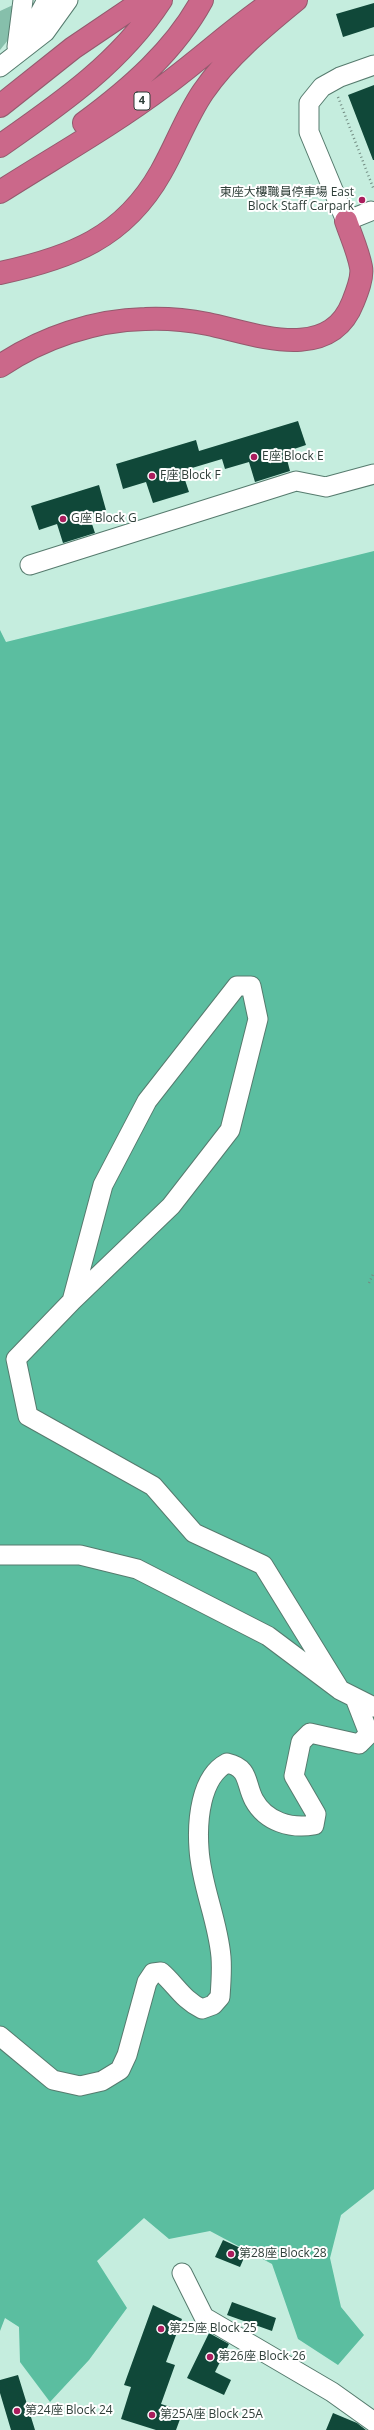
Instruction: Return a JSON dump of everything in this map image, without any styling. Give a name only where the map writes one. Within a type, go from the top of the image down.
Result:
[{"type":"highway","points":[[0,106],[73,48],[144,0]]},
{"type":"highway","points":[[0,146],[62,103],[97,74],[130,41],[161,0]]},
{"type":"highway","points":[[0,186],[129,87],[177,38],[202,0]]},
{"type":"highway","name":"4","points":[[0,192],[130,110],[275,0]]},
{"type":"highway","points":[[0,273],[65,256],[98,239],[124,219],[154,184],[185,120],[211,82],[231,59],[296,0]]},
{"type":"highway","points":[[0,366],[26,351],[66,334],[99,324],[144,319],[182,320],[292,341],[315,338],[334,328],[342,321],[349,312],[358,289],[361,268],[346,221]]},
{"type":"street","points":[[15,55],[23,0]]},
{"type":"street","points":[[15,55],[35,25],[47,0]]},
{"type":"street","points":[[0,67],[45,32],[68,0]]},
{"type":"street","points":[[371,211],[346,221],[309,132],[309,104],[322,87],[340,76],[374,65]]},
{"type":"street","points":[[30,566],[296,481],[326,487],[374,474]]},
{"type":"street","points":[[0,2036],[53,2080],[80,2086],[102,2081],[120,2070],[134,2034],[147,1982],[153,1973],[161,1972],[166,1976],[190,2003],[202,2008],[213,2005],[220,1997],[221,1956],[199,1849],[200,1823],[205,1788],[218,1767],[227,1763],[234,1765],[244,1771],[254,1800],[265,1814],[283,1824],[299,1827],[314,1825],[316,1814],[294,1776],[301,1742],[310,1733],[359,1744],[369,1734],[347,1694],[263,1566],[194,1533],[153,1486],[28,1416],[16,1359],[72,1301],[171,1206],[230,1130],[258,1019],[251,986],[237,986],[148,1101],[103,1185],[72,1301]]},
{"type":"street","points":[[0,1555],[80,1555],[137,1569],[268,1636],[347,1694],[374,1707]]},
{"type":"street","points":[[182,2273],[204,2317],[332,2392],[374,2422]]},
{"type":"path","points":[[336,92],[374,190]]},
{"type":"path","points":[[369,1283],[374,1272]]},
{"type":"green space","points":[[13,5],[12,35],[0,50],[0,11]]},
{"type":"green space","points":[[374,551],[374,2189],[341,2215],[330,2258],[341,2307],[364,2335],[338,2365],[298,2339],[272,2264],[210,2231],[169,2239],[144,2218],[97,2261],[127,2308],[89,2360],[50,2402],[20,2362],[19,2327],[5,2318],[0,2331],[0,630],[6,642]]},
{"type":"building","points":[[374,3],[374,27],[343,37],[336,14]]},
{"type":"building","points":[[374,85],[374,160],[373,160],[348,95]]},
{"type":"building","points":[[298,421],[306,445],[285,452],[290,471],[255,482],[249,462],[225,469],[222,459],[182,471],[189,492],[153,503],[146,482],[123,489],[116,464],[196,440],[199,451]]},
{"type":"building","name":"G座 Block G","points":[[99,485],[106,510],[89,515],[95,533],[63,543],[57,524],[39,530],[31,506]]},
{"type":"building","name":"第28座 Block 28","points":[[223,2240],[247,2251],[240,2267],[215,2257]]},
{"type":"building","points":[[232,2302],[276,2318],[272,2331],[227,2315]]},
{"type":"building","name":"第25座 Block 25","points":[[153,2305],[182,2319],[166,2362],[175,2365],[161,2404],[183,2411],[176,2430],[156,2430],[121,2419],[131,2387],[124,2385]]},
{"type":"building","name":"第26座 Block 26","points":[[209,2333],[229,2344],[215,2372],[231,2380],[224,2395],[187,2378]]},
{"type":"building","name":"第24座 Block 24","points":[[18,2375],[35,2430],[11,2430],[0,2393],[0,2380]]},
{"type":"building","points":[[333,2413],[357,2423],[366,2430],[326,2430]]},
{"type":"place","name":"東座大樓職員停車場 East Block Staff Carpark","points":[[362,200]]},
{"type":"place","name":"E座 Block E","points":[[254,457]]},
{"type":"place","name":"F座 Block F","points":[[152,476]]},
{"type":"place","name":"G座 Block G","points":[[63,519]]},
{"type":"place","name":"第28座 Block 28","points":[[231,2254]]},
{"type":"place","name":"第25座 Block 25","points":[[161,2329]]},
{"type":"place","name":"第26座 Block 26","points":[[210,2357]]},
{"type":"place","name":"第24座 Block 24","points":[[17,2411]]},
{"type":"place","name":"第25A座 Block 25A","points":[[152,2415]]}]
